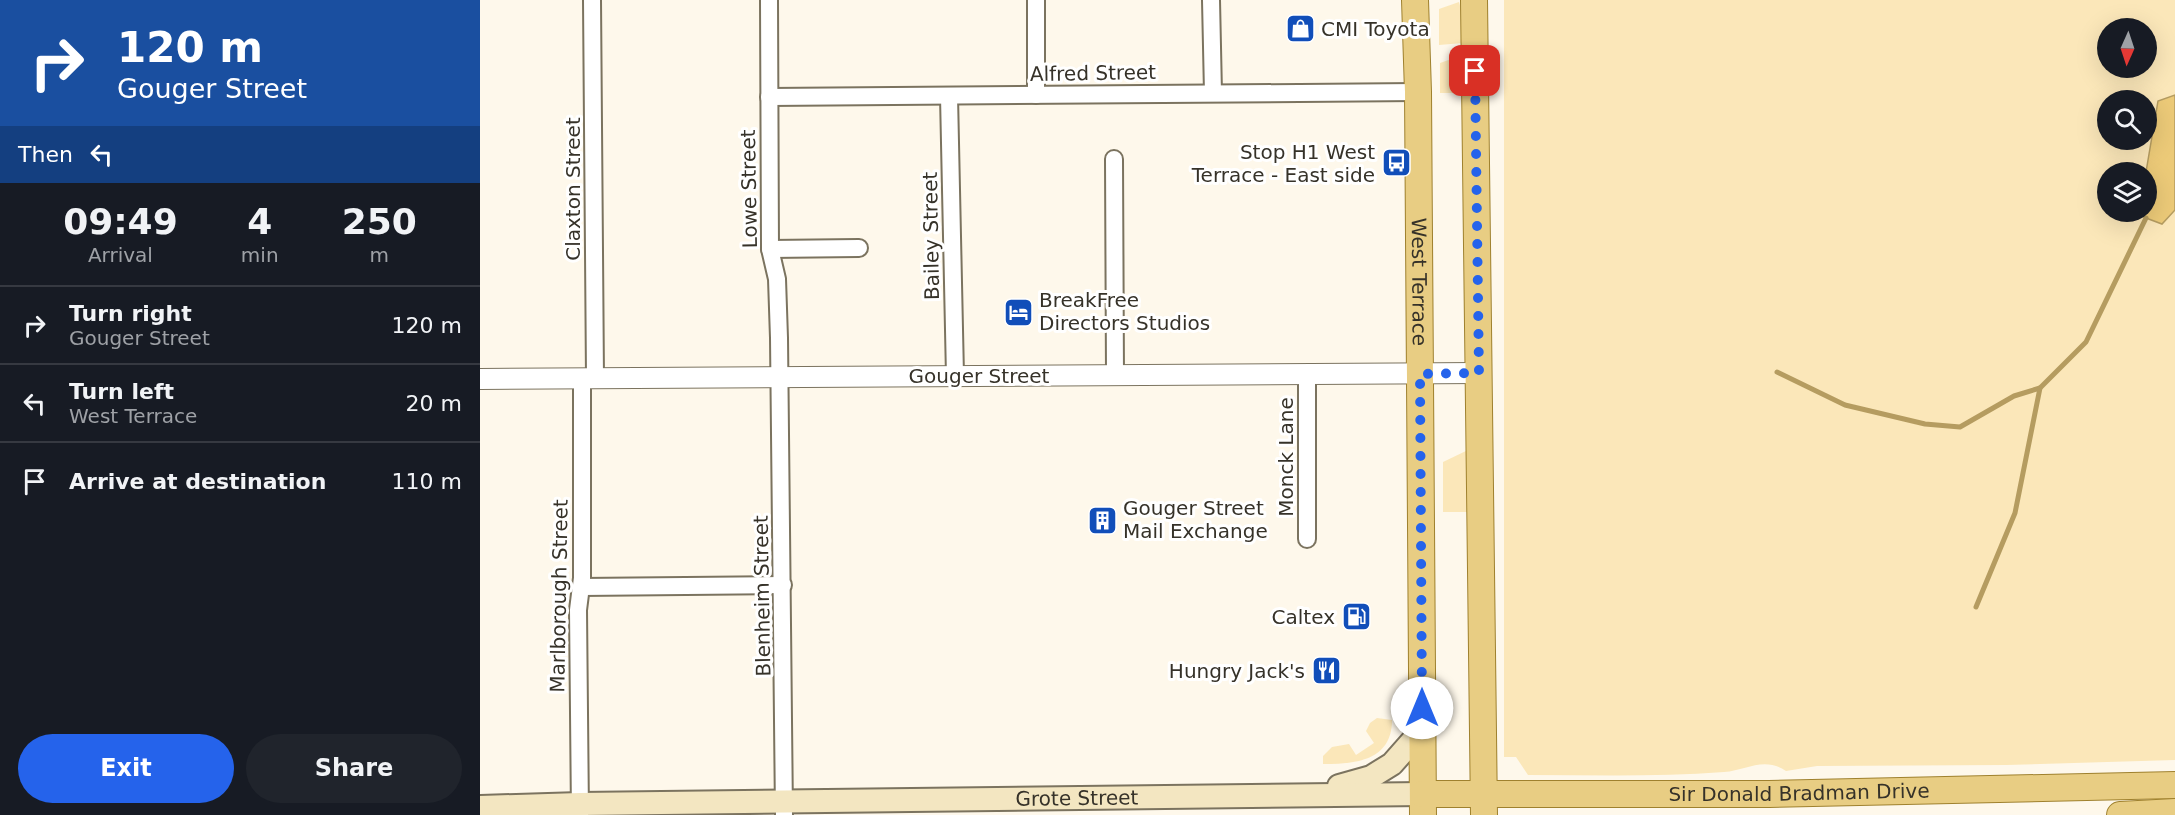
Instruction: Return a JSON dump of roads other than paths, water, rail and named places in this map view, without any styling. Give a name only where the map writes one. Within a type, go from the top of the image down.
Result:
[{"type":"main road","name":"West Terrace","points":[[1415,0],[1418,92],[1423,804]]},
{"type":"main road","points":[[1474,0],[1483,804]]},
{"type":"main road","points":[[1309,794],[1371,777],[1392,765],[1422,730]]},
{"type":"main road","name":"Sir Donald Bradman Drive","points":[[1423,804],[2175,784]]},
{"type":"main road","name":"Grote Street","points":[[480,807],[571,809],[959,807],[1309,794],[1423,804]]},
{"type":"main road","points":[[2121,815],[2175,812]]},
{"type":"street","name":"Claxton Street","points":[[588,378],[592,0]]},
{"type":"street","name":"Lowe Street","points":[[769,0],[770,249],[777,279],[780,377]]},
{"type":"street","points":[[1036,0],[1036,95]]},
{"type":"street","points":[[1211,0],[1213,93]]},
{"type":"street","name":"Alfred Street","points":[[769,97],[1418,92]]},
{"type":"street","name":"Bailey Street","points":[[949,96],[955,376]]},
{"type":"street","points":[[1114,159],[1115,375]]},
{"type":"street","points":[[770,249],[859,248]]},
{"type":"street","name":"Gouger Street","points":[[480,379],[1479,373]]},
{"type":"street","name":"Monck Lane","points":[[1307,374],[1307,539]]},
{"type":"street","name":"Blenheim Street","points":[[780,377],[784,808]]},
{"type":"street","name":"Marlborough Street","points":[[571,809],[588,378]]},
{"type":"street","points":[[581,587],[783,585]]},
{"type":"waterway","points":[[1976,607],[2015,513],[2040,388],[2086,342],[2144,222]]},
{"type":"waterway","points":[[1777,372],[1845,405],[1925,424],[1960,427],[2014,396],[2040,388]]},
{"type":"place","name":"CMI Toyota","points":[[1300,29]]},
{"type":"place","name":"Stop H1 West Terrace - East side","points":[[1396,163]]},
{"type":"place","name":"BreakFree Directors Studios","points":[[1018,312]]},
{"type":"place","name":"Gouger Street Mail Exchange","points":[[1102,520]]},
{"type":"place","name":"Caltex","points":[[1356,617]]},
{"type":"place","name":"Hungry Jack's","points":[[1326,671]]}]
